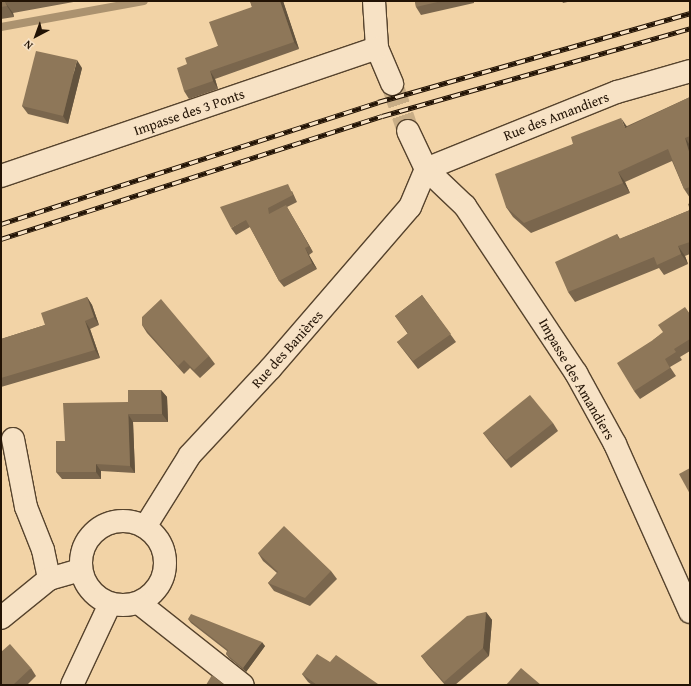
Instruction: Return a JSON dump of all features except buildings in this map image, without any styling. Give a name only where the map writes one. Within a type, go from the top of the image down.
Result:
[{"type":"street","points":[[374,1],[377,48],[392,84]]},
{"type":"street","name":"Impasse des 3 Ponts","points":[[1,176],[377,48]]},
{"type":"street","name":"Rue des Amandiers","points":[[426,169],[617,92],[690,71]]},
{"type":"street","points":[[408,131],[426,169]]},
{"type":"street","name":"Rue des Banières","points":[[145,527],[194,450],[270,369],[410,207],[426,169]]},
{"type":"street","name":"Impasse des Amandiers","points":[[426,169],[465,206],[576,373],[615,444],[690,612]]},
{"type":"street","points":[[13,439],[26,507],[43,550],[49,579]]},
{"type":"street","points":[[118,521],[145,527],[155,536],[165,560],[159,586],[138,603],[110,604],[91,591],[81,570],[80,556],[94,532],[118,521]]},
{"type":"street","points":[[1,618],[49,579],[81,570]]},
{"type":"street","points":[[138,603],[243,685]]},
{"type":"street","points":[[72,685],[110,604]]},
{"type":"waterway","points":[[1,27],[144,1]]},
{"type":"tunnel","points":[[392,84],[408,131]]},
{"type":"railway","points":[[1,224],[378,102],[690,13]]},
{"type":"railway","points":[[1,239],[382,116],[690,28]]}]
